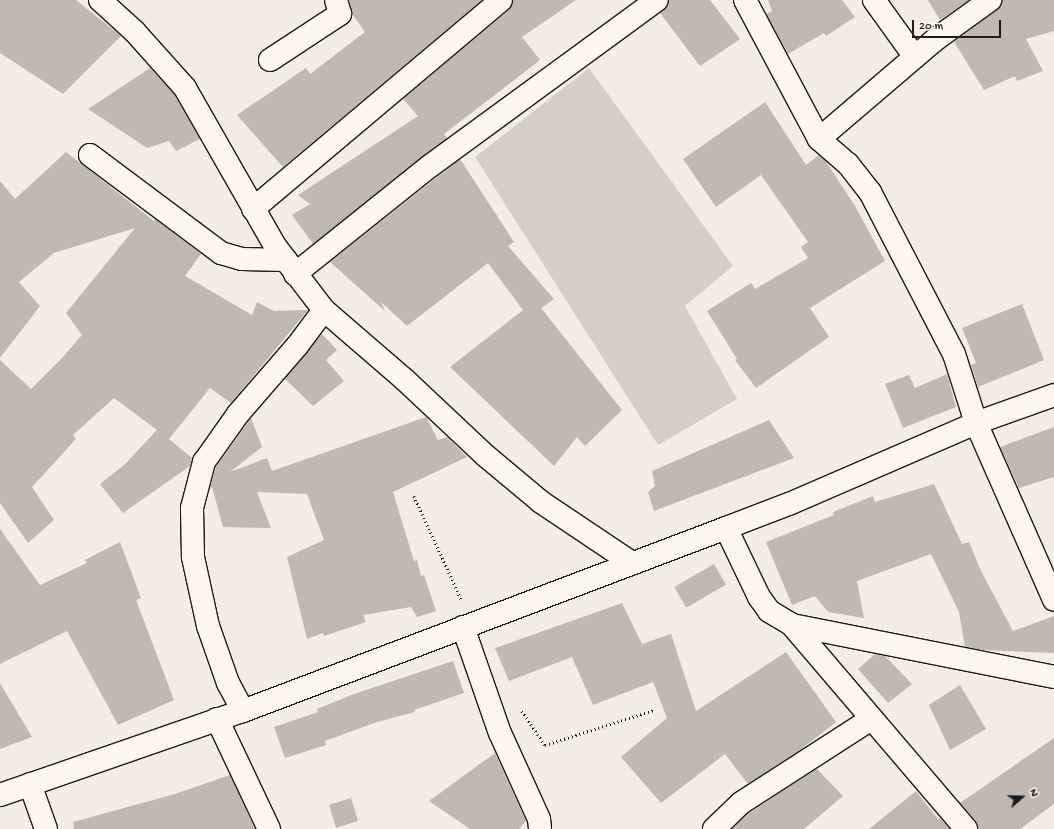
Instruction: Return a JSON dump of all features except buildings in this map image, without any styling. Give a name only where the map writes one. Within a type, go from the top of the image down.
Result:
[{"type":"street","points":[[100,0],[134,32],[185,88],[253,208],[291,267],[324,310],[398,374],[486,456],[541,502],[632,563]]},
{"type":"street","points":[[270,60],[340,14],[336,0]]},
{"type":"street","points":[[253,208],[501,0]]},
{"type":"street","points":[[90,155],[221,253],[242,259],[291,267],[657,0]]},
{"type":"street","points":[[745,0],[819,139],[848,164],[870,192],[954,354],[976,422],[1046,560],[1054,600]]},
{"type":"street","points":[[874,0],[914,57]]},
{"type":"street","points":[[819,139],[914,57],[980,3]]},
{"type":"street","points":[[243,711],[228,683],[208,626],[193,557],[192,508],[204,462],[238,414],[297,346],[324,310]]},
{"type":"street","points":[[0,795],[243,711],[464,617],[632,563],[790,504],[976,422],[1054,395]]},
{"type":"street","points":[[726,528],[759,597],[769,611],[792,625],[870,720],[966,829]]},
{"type":"street","points":[[464,617],[500,733],[539,818],[540,829]]},
{"type":"street","points":[[792,625],[1054,677]]},
{"type":"street","points":[[218,719],[269,829]]},
{"type":"street","points":[[714,829],[741,803],[870,720]]},
{"type":"street","points":[[30,784],[46,829]]},
{"type":"path","points":[[414,496],[464,617]]},
{"type":"path","points":[[521,709],[545,745],[654,710]]},
{"type":"shaded area","points":[[589,68],[733,266],[685,306],[737,399],[658,445],[475,157]]}]
